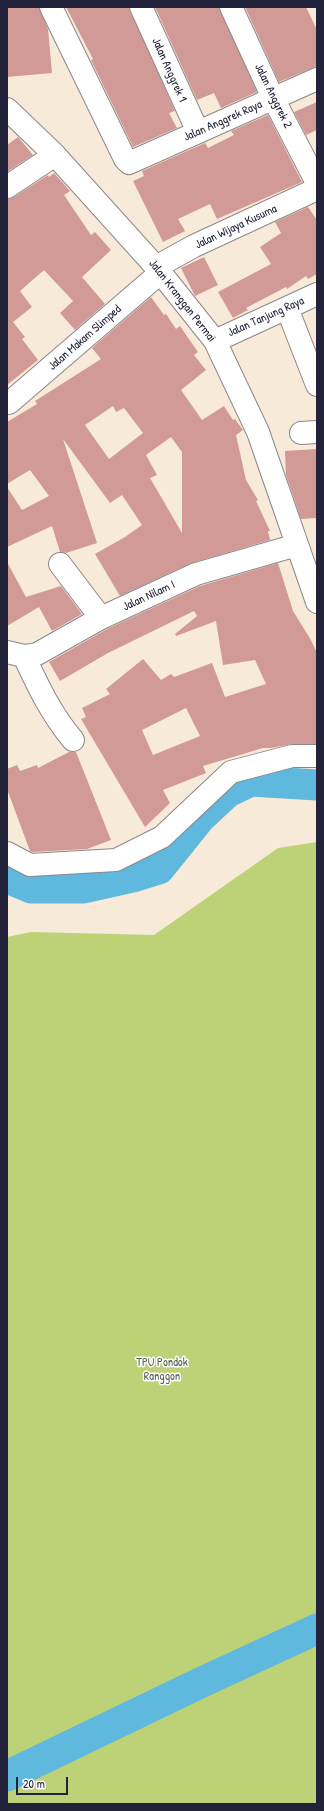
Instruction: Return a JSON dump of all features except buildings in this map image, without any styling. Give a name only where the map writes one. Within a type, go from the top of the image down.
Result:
[{"type":"street","name":"Jalan Anggrek Raya","points":[[51,7],[125,159],[129,163],[317,79]]},
{"type":"street","name":"Jalan Anggrek 1","points":[[141,7],[198,132]]},
{"type":"street","name":"Jalan Anggrek 2","points":[[231,7],[273,98],[317,183]]},
{"type":"street","name":"Jalan Kranggan Permai","points":[[7,109],[55,156],[158,270],[215,341],[258,432],[317,602]]},
{"type":"street","points":[[7,187],[55,156]]},
{"type":"street","name":"Jalan Wijaya Kusuma","points":[[158,270],[194,246],[253,220],[317,189]]},
{"type":"street","name":"Jalan Makam Slimped","points":[[11,406],[158,270]]},
{"type":"street","name":"Jalan Tanjung Raya","points":[[215,341],[317,294]]},
{"type":"street","points":[[286,308],[317,385]]},
{"type":"street","name":"Jalan Nilam I","points":[[16,654],[37,654],[101,618],[196,574],[297,545]]},
{"type":"street","points":[[60,564],[101,618]]},
{"type":"street","points":[[16,654],[59,723],[73,740]]},
{"type":"street","points":[[7,853],[30,865],[116,860],[162,836],[231,772],[292,756],[317,756]]},
{"type":"green space","name":"TPU Pondok Ranggon","points":[[317,842],[317,1804],[7,1804],[7,937],[31,932],[154,935],[278,848]]},
{"type":"waterway","points":[[7,878],[31,888],[84,888],[133,877],[159,869],[200,818],[228,792],[251,781],[317,785]]},
{"type":"waterway","points":[[7,1776],[200,1683],[317,1629]]}]
